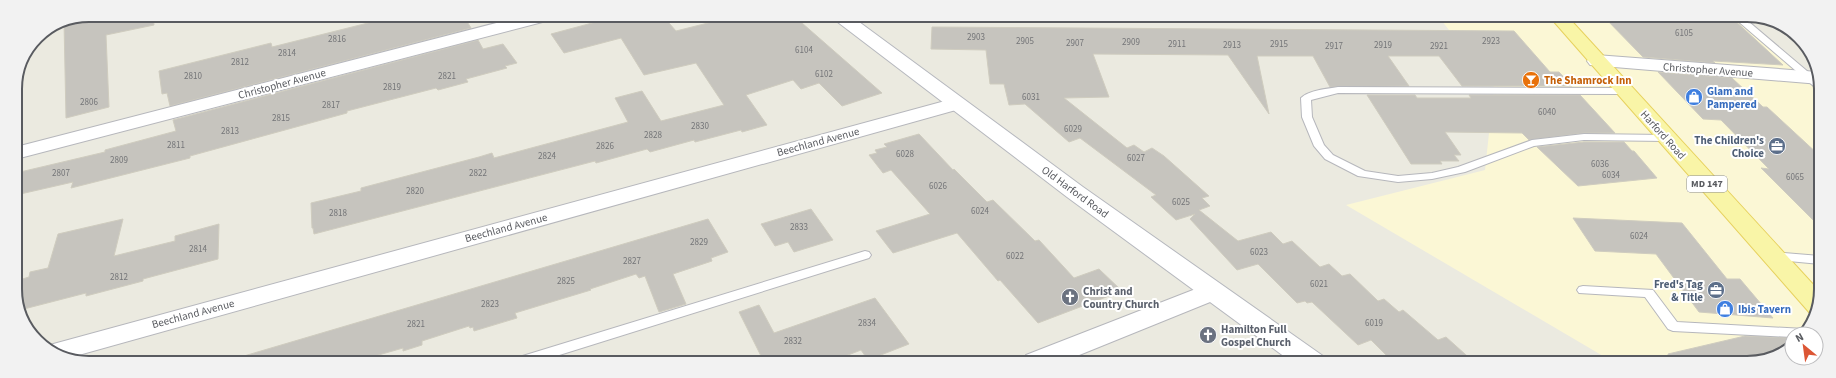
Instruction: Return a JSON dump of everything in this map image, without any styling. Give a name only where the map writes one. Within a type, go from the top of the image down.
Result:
[{"type":"main road","name":"Harford Road","points":[[1561,22],[1813,300]]},
{"type":"street","name":"Christopher Avenue","points":[[22,151],[521,22]]},
{"type":"street","name":"Old Harford Road","points":[[849,22],[956,104],[1211,292],[1304,356]]},
{"type":"street","name":"Christopher Avenue","points":[[1596,61],[1813,81]]},
{"type":"street","name":"Beechland Avenue","points":[[62,350],[956,104]]},
{"type":"street","points":[[1051,356],[1211,292]]},
{"type":"lane","points":[[1743,22],[1813,79]]},
{"type":"lane","points":[[1623,91],[1338,90],[1320,93],[1306,98],[1307,117],[1319,146],[1329,157],[1362,174],[1398,179],[1432,176],[1461,170],[1532,143],[1584,137],[1666,138]]},
{"type":"lane","points":[[540,356],[865,255]]},
{"type":"lane","points":[[1772,256],[1814,260]]},
{"type":"lane","points":[[1582,290],[1649,293],[1673,326],[1784,332]]},
{"type":"shaded area","points":[[1443,22],[1747,22],[1813,78],[1814,289],[1807,319],[1803,326],[1784,326],[1784,345],[1764,354],[1752,356],[1603,356],[1346,205],[1485,170],[1494,87]]},
{"type":"building","points":[[89,22],[154,22],[154,25],[106,35],[109,107],[66,118],[64,27],[76,23]]},
{"type":"building","points":[[372,22],[467,22],[471,28],[170,106],[167,93],[162,94],[159,71],[271,43],[272,47]]},
{"type":"building","points":[[596,22],[668,22],[676,31],[712,22],[801,22],[882,93],[842,106],[819,83],[801,89],[793,80],[746,95],[767,125],[695,142],[694,140],[650,152],[647,149],[596,163],[595,161],[314,234],[312,228],[311,203],[361,191],[361,188],[492,153],[494,158],[628,122],[615,98],[642,91],[661,121],[724,105],[696,63],[644,75],[621,38],[564,53],[551,34]]},
{"type":"building","points":[[1609,22],[1736,22],[1783,65],[1713,61],[1715,63],[1643,57]]},
{"type":"building","points":[[932,27],[1514,31],[1550,72],[1559,72],[1572,86],[1462,86],[1439,56],[1388,56],[1409,86],[1330,87],[1313,56],[1257,56],[1269,114],[1228,55],[1093,54],[1109,97],[1064,98],[1127,148],[1134,145],[1144,152],[1152,148],[1164,156],[1209,196],[1202,198],[1210,206],[1199,210],[1238,241],[1271,232],[1283,244],[1292,241],[1320,267],[1329,264],[1342,276],[1350,274],[1378,301],[1384,299],[1399,312],[1403,310],[1438,340],[1446,337],[1467,356],[1387,356],[1371,340],[1358,345],[1312,302],[1307,303],[1305,301],[1297,303],[1258,264],[1237,270],[1190,219],[1195,214],[1176,220],[1151,197],[1156,195],[1080,138],[1069,142],[1025,104],[1009,105],[1004,84],[990,84],[986,50],[931,49]]},
{"type":"building","points":[[478,40],[483,49],[503,44],[517,63],[505,66],[507,68],[466,79],[468,82],[438,90],[436,88],[347,111],[347,113],[190,156],[190,158],[71,188],[73,182],[22,194],[22,172],[105,152],[105,150],[176,131],[173,120]]},
{"type":"building","points":[[1658,72],[1732,78],[1763,107],[1767,107],[1814,150],[1814,221],[1761,168],[1769,169],[1721,120],[1703,119]]},
{"type":"building","points":[[1367,95],[1415,95],[1417,98],[1471,98],[1469,95],[1580,95],[1615,133],[1584,133],[1529,140],[1522,133],[1445,132],[1461,155],[1454,155],[1459,161],[1440,161],[1442,164],[1411,164]]},
{"type":"building","points":[[919,134],[953,170],[954,169],[987,202],[993,200],[1035,241],[1039,240],[1074,278],[1099,269],[1122,291],[1038,323],[1000,280],[998,281],[957,233],[893,253],[876,231],[930,214],[891,170],[883,173],[869,155],[877,153],[875,150],[887,147],[884,144]]},
{"type":"building","points":[[1584,142],[1624,142],[1632,151],[1634,151],[1657,178],[1578,186],[1537,147]]},
{"type":"building","points":[[811,209],[833,240],[794,252],[788,242],[775,246],[761,224]]},
{"type":"building","points":[[1573,218],[1682,223],[1727,279],[1740,279],[1773,318],[1699,312],[1656,254],[1595,251]]},
{"type":"building","points":[[123,219],[114,256],[175,241],[175,236],[219,224],[218,259],[86,296],[86,293],[25,309],[23,302],[22,279],[29,277],[30,272],[48,268],[58,234]]},
{"type":"building","points":[[708,219],[728,252],[711,258],[712,261],[673,274],[686,304],[659,312],[645,276],[639,278],[636,274],[590,289],[591,290],[515,313],[517,318],[474,331],[473,327],[470,328],[469,326],[422,341],[422,345],[403,351],[403,348],[375,356],[244,356]]},
{"type":"building","points":[[875,298],[909,344],[878,356],[865,356],[861,350],[846,356],[761,356],[739,312],[759,305],[774,333]]},
{"type":"building","points":[[1745,336],[1784,338],[1784,345],[1781,347],[1764,354],[1752,356],[1668,356],[1668,354]]},
{"type":"place","name":"The Shamrock Inn","points":[[1531,80]]},
{"type":"place","name":"Glam and Pampered","points":[[1694,97]]},
{"type":"place","name":"The Children's Choice","points":[[1777,146]]},
{"type":"place","name":"Fred's Tag & Title","points":[[1716,290]]},
{"type":"place","name":"Christ and Country Church","points":[[1070,297]]},
{"type":"place","name":"Ibis Tavern","points":[[1725,309]]},
{"type":"place","name":"Hamilton Full Gospel Church","points":[[1208,335]]}]
